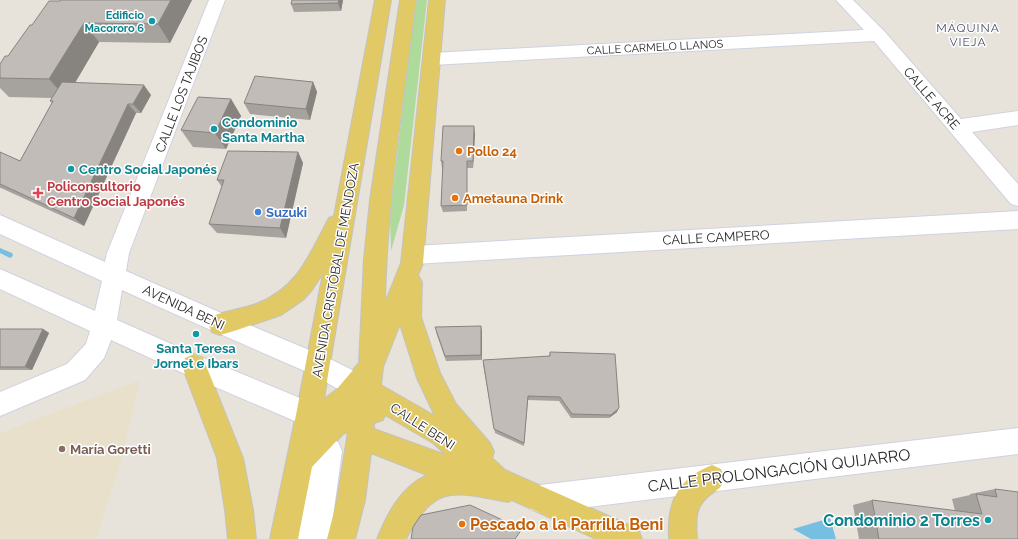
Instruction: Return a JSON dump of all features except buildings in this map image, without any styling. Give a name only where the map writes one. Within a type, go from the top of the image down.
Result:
[{"type":"main road","name":"AVENIDA CRISTÓBAL DE MENDOZA","points":[[284,539],[309,415],[383,0]]},
{"type":"main road","points":[[350,539],[351,500],[363,398],[380,200],[408,0]]},
{"type":"main road","points":[[438,0],[413,259],[409,317],[435,392],[447,413],[463,433],[518,489]]},
{"type":"main road","points":[[220,324],[266,312],[290,297],[301,286],[312,271],[347,202]]},
{"type":"main road","points":[[363,398],[413,259]]},
{"type":"main road","points":[[194,366],[230,458],[239,510],[242,539]]},
{"type":"main road","points":[[309,415],[329,411],[345,399],[363,398]]},
{"type":"main road","name":"CALLE BENI","points":[[363,398],[395,407],[442,434],[518,489]]},
{"type":"main road","name":"CALLE BENI","points":[[363,398],[442,467],[518,489],[628,539]]},
{"type":"main road","points":[[300,460],[334,425]]},
{"type":"main road","points":[[683,539],[682,514],[686,501],[693,490],[712,478]]},
{"type":"main road","points":[[391,539],[404,514],[413,502],[432,487],[443,482],[456,481],[518,489]]},
{"type":"main road","points":[[341,539],[351,500]]},
{"type":"street","name":"CALLE LOS TAJIBOS","points":[[0,404],[76,372],[96,350],[104,325],[118,253],[217,0]]},
{"type":"street","name":"CALLE ACRE","points":[[844,0],[878,35],[1018,198]]},
{"type":"street","name":"CALLE CARMELO LLANOS","points":[[432,59],[878,35]]},
{"type":"street","points":[[957,127],[1018,118]]},
{"type":"street","name":"CALLE CAMPERO","points":[[413,259],[1018,220]]},
{"type":"street","name":"AVENIDA BENI","points":[[0,224],[220,324],[317,365],[363,398]]},
{"type":"street","points":[[0,279],[194,366],[334,425],[363,398]]},
{"type":"street","name":"CALLE PROLONGACIÓN QUIJARRO","points":[[518,489],[712,478],[1018,441]]},
{"type":"street","points":[[307,539],[321,451],[329,451],[316,539]]},
{"type":"shaded area","name":"María Goretti","points":[[140,380],[120,465],[96,539],[0,539],[0,433]]},
{"type":"green space","points":[[415,0],[427,0],[404,205],[391,251],[390,216]]},
{"type":"water","points":[[830,518],[836,539],[811,539],[793,529]]},
{"type":"waterway","points":[[0,250],[10,255]]},
{"type":"place","name":"Edificio Macororo 6","points":[[152,21]]},
{"type":"place","name":"Condominio Santa Martha","points":[[214,129]]},
{"type":"place","name":"Pollo 24","points":[[459,151]]},
{"type":"place","name":"Centro Social Japonés","points":[[71,169]]},
{"type":"place","name":"Policonsultorio Centro Social Japonés","points":[[38,193]]},
{"type":"place","name":"Ametauna Drink","points":[[455,198]]},
{"type":"place","name":"Suzuki","points":[[258,212]]},
{"type":"place","name":"Santa Teresa Jornet e Ibars","points":[[196,334]]},
{"type":"place","name":"María Goretti","points":[[62,449]]},
{"type":"place","name":"Condominio 2 Torres","points":[[988,520]]},
{"type":"place","name":"Pescado a la Parrilla Beni","points":[[462,524]]},
{"type":"district","name":"MÁQUINA VIEJA","points":[[968,35]]}]
